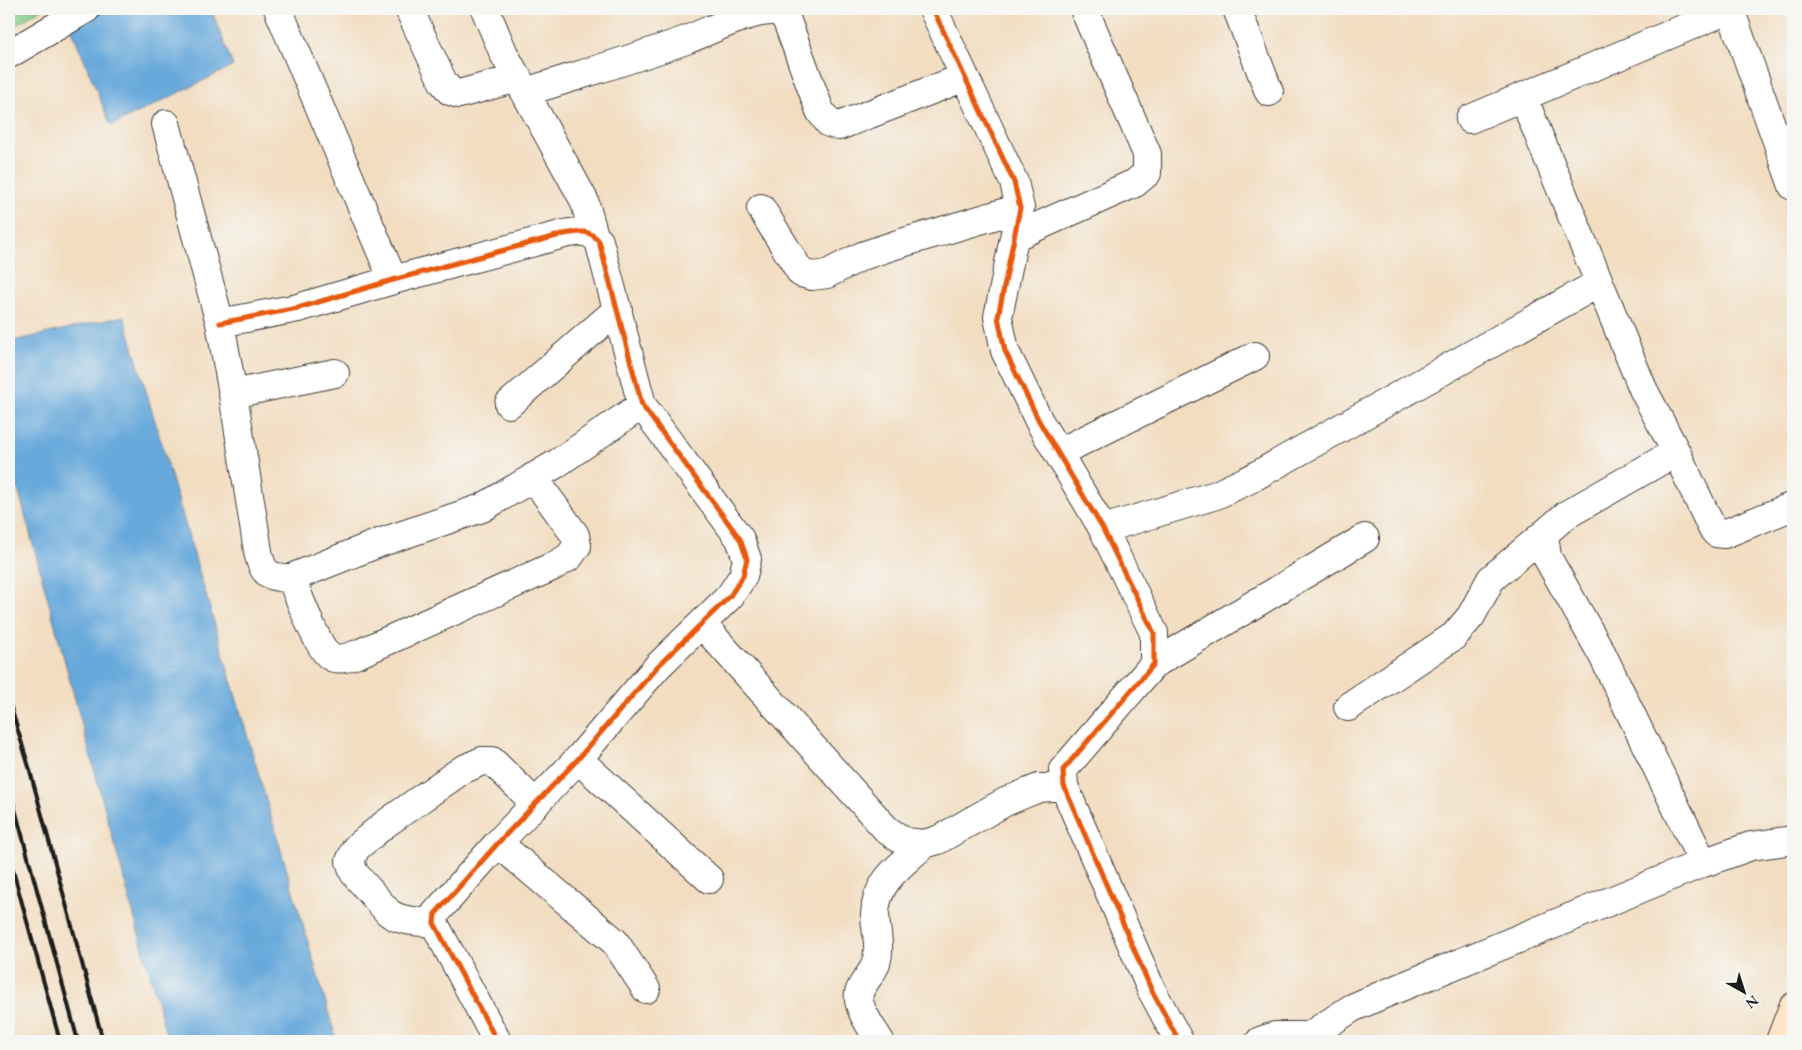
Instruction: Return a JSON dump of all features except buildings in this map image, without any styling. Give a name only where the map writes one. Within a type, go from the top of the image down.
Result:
[{"type":"main road","points":[[1780,1041],[1793,1007]]},
{"type":"street","points":[[9,54],[86,9]]},
{"type":"street","points":[[278,9],[393,280]]},
{"type":"street","points":[[409,9],[443,82],[450,91],[459,94],[522,85],[687,40],[734,14],[773,10],[780,12],[787,21],[820,111],[829,123],[839,126],[965,77]]},
{"type":"street","points":[[484,9],[504,54],[584,200],[594,235],[599,242],[618,309],[642,405],[740,539],[747,559],[743,576],[730,596],[657,667],[578,759],[498,843],[435,914],[434,923],[497,1041]]},
{"type":"street","points":[[933,9],[1014,182],[1020,208],[1016,236],[998,318],[1005,351],[1039,422],[1103,529],[1154,633],[1154,664]]},
{"type":"street","points":[[1016,236],[1135,183],[1148,173],[1147,154],[1084,9]]},
{"type":"street","points":[[1237,9],[1269,92]]},
{"type":"street","points":[[1470,119],[1730,9],[1793,186]]},
{"type":"street","points":[[1523,97],[1643,389],[1716,533],[1724,534],[1793,506]]},
{"type":"street","points":[[166,124],[220,323],[261,564],[266,572],[276,578],[291,578],[379,543],[482,508],[556,464],[642,405]]},
{"type":"street","points":[[761,208],[801,273],[812,276],[827,274],[862,256],[895,245],[1020,208]]},
{"type":"street","points":[[220,323],[298,308],[393,280],[564,234],[584,231],[594,235]]},
{"type":"street","points":[[1103,529],[1216,495],[1250,479],[1599,283]]},
{"type":"street","points":[[509,404],[618,309]]},
{"type":"street","points":[[1058,453],[1254,356]]},
{"type":"street","points":[[233,394],[335,373]]},
{"type":"street","points":[[1348,707],[1454,636],[1471,616],[1490,579],[1566,516],[1676,452]]},
{"type":"street","points":[[291,578],[321,645],[330,657],[343,659],[360,653],[554,566],[569,557],[577,546],[575,535],[533,477]]},
{"type":"street","points":[[1544,534],[1547,557],[1602,654],[1703,863]]},
{"type":"street","points":[[1179,1041],[1151,988],[1064,786],[1063,770],[1154,664],[1364,538]]},
{"type":"street","points":[[702,624],[887,830],[906,842],[924,844],[938,840],[1005,802],[1039,788],[1064,786]]},
{"type":"street","points":[[578,759],[709,880]]},
{"type":"street","points":[[434,923],[404,919],[388,912],[354,873],[350,861],[356,848],[385,824],[462,770],[482,761],[492,761],[536,804]]},
{"type":"street","points":[[1260,1041],[1274,1036],[1311,1038],[1352,1008],[1703,863],[1751,846],[1793,840]]},
{"type":"street","points":[[498,843],[615,942],[646,989]]},
{"type":"street","points":[[880,1041],[865,1017],[859,993],[875,968],[878,952],[875,913],[879,893],[884,882],[924,844]]},
{"type":"green space","points":[[9,9],[42,9],[9,29]]},
{"type":"water","points":[[106,9],[211,9],[233,66],[111,126],[71,28]]},
{"type":"water","points":[[124,316],[337,1041],[168,1041],[9,456],[9,342]]},
{"type":"railway","points":[[9,701],[29,767],[103,1041]]},
{"type":"railway","points":[[9,787],[78,1041]]},
{"type":"railway","points":[[9,856],[60,1041]]},
{"type":"cycle path","points":[[933,9],[1014,182],[1020,208],[998,317],[1005,351],[1039,421],[1103,529],[1154,633],[1154,664],[1063,770],[1064,786],[1151,989],[1179,1041]]},
{"type":"cycle path","points":[[220,323],[298,308],[393,280],[564,234],[579,232],[591,234],[599,241],[642,405],[740,539],[747,559],[743,576],[730,596],[657,667],[578,759],[498,843],[435,914],[434,923],[497,1041]]}]
